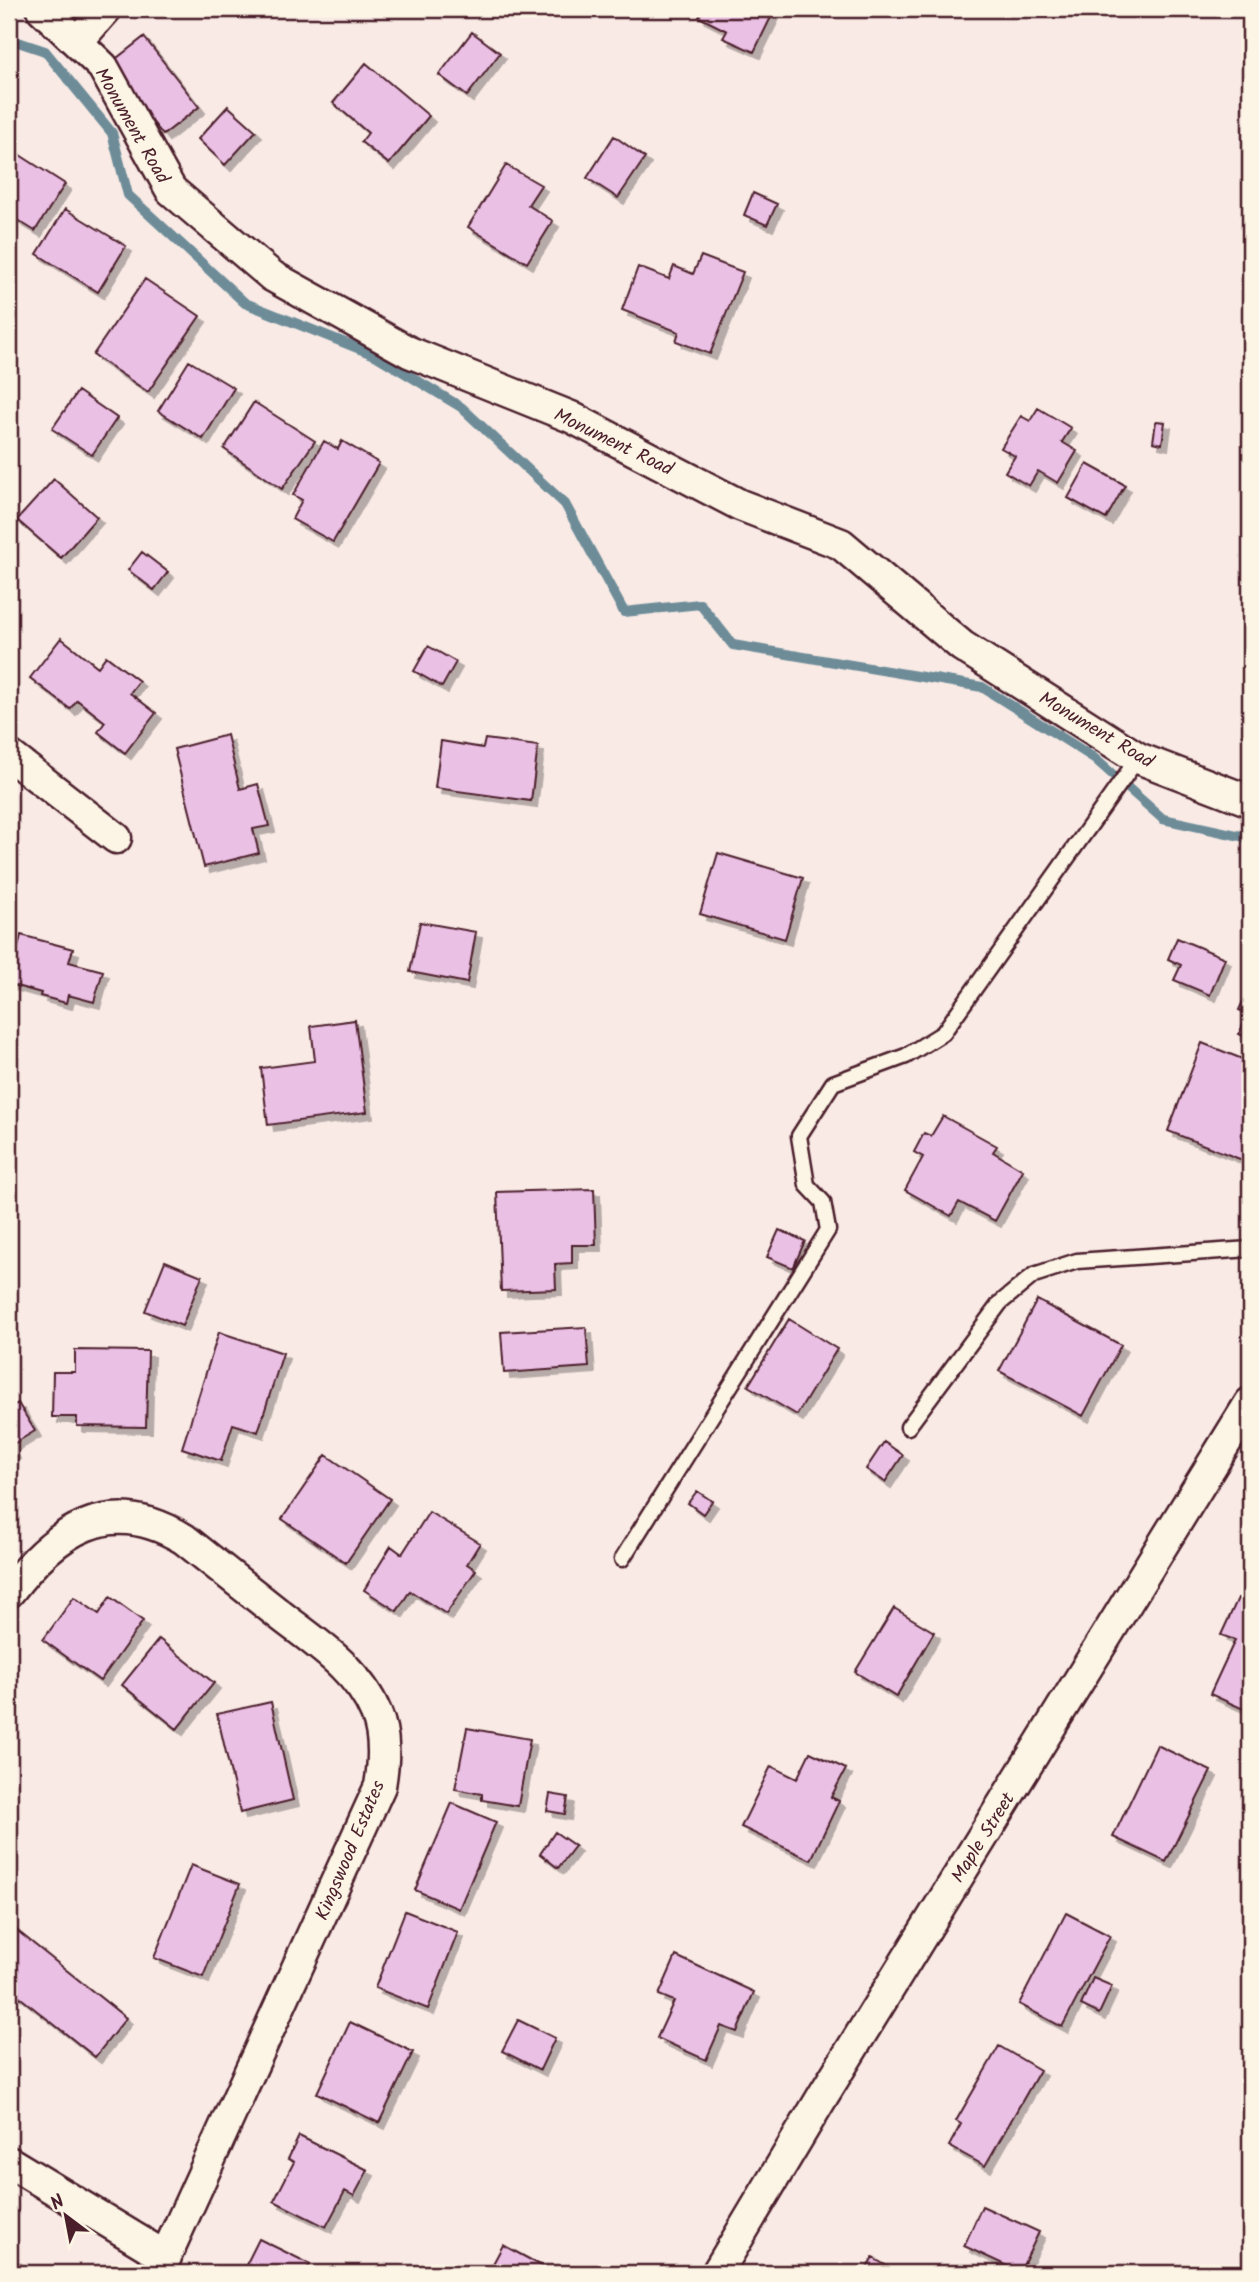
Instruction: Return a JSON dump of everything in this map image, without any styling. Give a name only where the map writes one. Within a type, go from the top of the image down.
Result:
[{"type":"street","name":"Monument Road","points":[[43,9],[103,67],[171,190],[272,276],[409,352],[571,417],[740,505],[841,544],[962,646],[1138,758],[1250,801]]},
{"type":"street","points":[[77,42],[106,9]]},
{"type":"street","points":[[9,755],[116,838]]},
{"type":"street","name":"Maple Street","points":[[717,2273],[824,2094],[1250,1403]]},
{"type":"street","name":"Kingswood Estates","points":[[9,1592],[42,1552],[60,1538],[83,1526],[126,1518],[167,1528],[339,1661],[367,1694],[377,1715],[384,1762],[380,1786],[372,1807],[162,2265],[9,2162]]},
{"type":"lane","points":[[622,1559],[828,1230],[823,1202],[807,1185],[799,1136],[833,1083],[906,1056],[943,1032],[1138,758]]},
{"type":"lane","points":[[908,1427],[1000,1303],[1034,1275],[1077,1261],[1250,1248]]},
{"type":"building","points":[[703,9],[775,9],[754,52],[723,38],[727,31],[699,17]]},
{"type":"building","points":[[472,32],[500,53],[467,96],[439,75]]},
{"type":"building","points":[[144,37],[199,107],[163,135],[108,65]]},
{"type":"building","points":[[366,63],[429,116],[389,164],[361,142],[368,133],[333,103]]},
{"type":"building","points":[[228,106],[256,131],[225,165],[198,139]]},
{"type":"building","points":[[614,136],[645,158],[618,198],[587,178]]},
{"type":"building","points":[[9,148],[65,184],[35,231],[9,215]]},
{"type":"building","points":[[506,165],[541,185],[528,205],[553,221],[527,263],[468,227]]},
{"type":"building","points":[[753,193],[777,204],[767,225],[744,215]]},
{"type":"building","points":[[65,209],[126,246],[98,292],[37,254]]},
{"type":"building","points":[[701,256],[743,272],[710,354],[676,341],[679,332],[622,310],[638,267],[669,279],[674,266],[693,274]]},
{"type":"building","points":[[145,279],[200,316],[148,392],[93,355]]},
{"type":"building","points":[[189,361],[234,388],[203,439],[158,411]]},
{"type":"building","points":[[78,391],[117,418],[92,455],[52,429]]},
{"type":"building","points":[[254,402],[315,441],[282,489],[224,449]]},
{"type":"building","points":[[1038,408],[1071,428],[1062,442],[1077,451],[1058,483],[1038,471],[1029,486],[1005,472],[1015,456],[1001,448],[1021,416],[1030,421]]},
{"type":"building","points":[[1156,421],[1165,422],[1162,444],[1153,442]]},
{"type":"building","points":[[324,441],[338,449],[342,441],[379,463],[333,542],[292,519],[302,500],[293,495]]},
{"type":"building","points":[[1087,464],[1125,485],[1106,519],[1068,498]]},
{"type":"building","points":[[54,479],[97,517],[61,558],[17,520]]},
{"type":"building","points":[[142,552],[168,572],[154,590],[128,570]]},
{"type":"building","points":[[61,638],[98,667],[106,656],[139,681],[130,693],[156,713],[125,753],[98,732],[105,722],[77,700],[70,709],[30,678]]},
{"type":"building","points":[[428,646],[456,662],[442,687],[414,671]]},
{"type":"building","points":[[227,735],[240,789],[258,784],[269,826],[253,829],[259,853],[204,867],[174,749]]},
{"type":"building","points":[[485,739],[538,746],[531,801],[435,788],[441,741],[483,748]]},
{"type":"building","points":[[718,853],[803,878],[785,939],[700,914]]},
{"type":"building","points":[[420,922],[476,932],[467,983],[410,972]]},
{"type":"building","points":[[21,935],[73,949],[69,962],[103,971],[94,1002],[68,995],[66,1003],[9,984]]},
{"type":"building","points":[[1177,938],[1225,958],[1210,995],[1174,980],[1181,965],[1168,959]]},
{"type":"building","points":[[1245,997],[1250,999],[1250,1039],[1239,1034],[1248,1014],[1239,1010]]},
{"type":"building","points":[[355,1020],[367,1112],[268,1125],[261,1068],[315,1061],[311,1026]]},
{"type":"building","points":[[1202,1043],[1250,1062],[1250,1107],[1246,1118],[1250,1119],[1250,1163],[1168,1131]]},
{"type":"building","points":[[943,1116],[997,1146],[993,1152],[1023,1170],[995,1221],[959,1202],[951,1216],[905,1190],[923,1157],[914,1152],[924,1133],[931,1136]]},
{"type":"building","points":[[594,1189],[596,1245],[572,1245],[572,1263],[555,1264],[556,1289],[501,1291],[497,1192]]},
{"type":"building","points":[[779,1230],[805,1241],[793,1268],[767,1257]]},
{"type":"building","points":[[165,1261],[202,1276],[182,1326],[145,1311]]},
{"type":"building","points":[[1037,1300],[1121,1345],[1083,1416],[999,1371]]},
{"type":"building","points":[[789,1319],[837,1349],[797,1415],[748,1386]]},
{"type":"building","points":[[586,1327],[589,1367],[504,1373],[501,1332]]},
{"type":"building","points":[[219,1332],[283,1353],[258,1432],[233,1424],[221,1461],[182,1448]]},
{"type":"building","points":[[75,1350],[148,1351],[146,1427],[77,1426],[77,1417],[52,1417],[53,1372],[75,1372]]},
{"type":"building","points":[[18,1403],[35,1431],[10,1446],[14,1453],[9,1456],[9,1408]]},
{"type":"building","points":[[884,1442],[903,1455],[885,1482],[866,1469]]},
{"type":"building","points":[[326,1455],[390,1499],[346,1563],[282,1519]]},
{"type":"building","points":[[697,1491],[712,1501],[703,1514],[688,1503]]},
{"type":"building","points":[[429,1512],[480,1543],[467,1564],[476,1570],[446,1614],[410,1591],[397,1611],[364,1590],[391,1546],[402,1554]]},
{"type":"building","points":[[74,1597],[99,1614],[110,1597],[143,1621],[100,1681],[43,1640]]},
{"type":"building","points":[[1238,1598],[1250,1604],[1250,1712],[1210,1694],[1235,1640],[1221,1635]]},
{"type":"building","points":[[894,1608],[934,1632],[896,1697],[855,1672]]},
{"type":"building","points":[[159,1639],[214,1683],[177,1729],[122,1685]]},
{"type":"building","points":[[271,1702],[293,1800],[240,1813],[217,1714]]},
{"type":"building","points":[[467,1728],[530,1739],[518,1806],[482,1800],[482,1794],[455,1789]]},
{"type":"building","points":[[1157,1745],[1211,1771],[1166,1862],[1113,1837]]},
{"type":"building","points":[[810,1752],[846,1769],[831,1797],[839,1801],[811,1860],[741,1827],[771,1766],[797,1779]]},
{"type":"building","points":[[550,1794],[568,1797],[565,1814],[547,1811]]},
{"type":"building","points":[[452,1803],[496,1822],[459,1909],[415,1890]]},
{"type":"building","points":[[555,1832],[575,1846],[558,1868],[540,1854]]},
{"type":"building","points":[[191,1865],[240,1884],[203,1977],[154,1958]]},
{"type":"building","points":[[405,1911],[458,1932],[428,2009],[375,1988]]},
{"type":"building","points":[[1066,1913],[1110,1936],[1062,2027],[1019,2004]]},
{"type":"building","points":[[9,1924],[126,2018],[95,2057],[12,1991],[9,1994]]},
{"type":"building","points":[[676,1956],[754,1992],[737,2032],[721,2026],[706,2060],[657,2038],[674,2001],[659,1995]]},
{"type":"building","points":[[1093,1978],[1112,1986],[1099,2014],[1081,2005]]},
{"type":"building","points":[[518,2020],[555,2038],[540,2070],[502,2051]]},
{"type":"building","points":[[350,2022],[413,2052],[379,2123],[317,2093]]},
{"type":"building","points":[[999,2046],[1040,2070],[985,2166],[949,2146],[961,2124],[956,2121]]},
{"type":"building","points":[[299,2136],[368,2170],[354,2196],[345,2191],[326,2227],[274,2201],[294,2162],[288,2159]]},
{"type":"building","points":[[982,2206],[1039,2232],[1020,2272],[964,2246]]},
{"type":"building","points":[[259,2239],[310,2264],[305,2273],[242,2273]]},
{"type":"building","points":[[503,2245],[555,2273],[488,2273]]},
{"type":"building","points":[[873,2258],[899,2273],[864,2273]]},
{"type":"building","points":[[9,2259],[40,2273],[9,2273]]},
{"type":"waterway","points":[[9,39],[45,51],[112,133],[128,195],[245,303],[375,355],[461,407],[565,504],[624,612],[700,604],[733,645],[982,687],[1094,758],[1163,819],[1250,838]]}]
